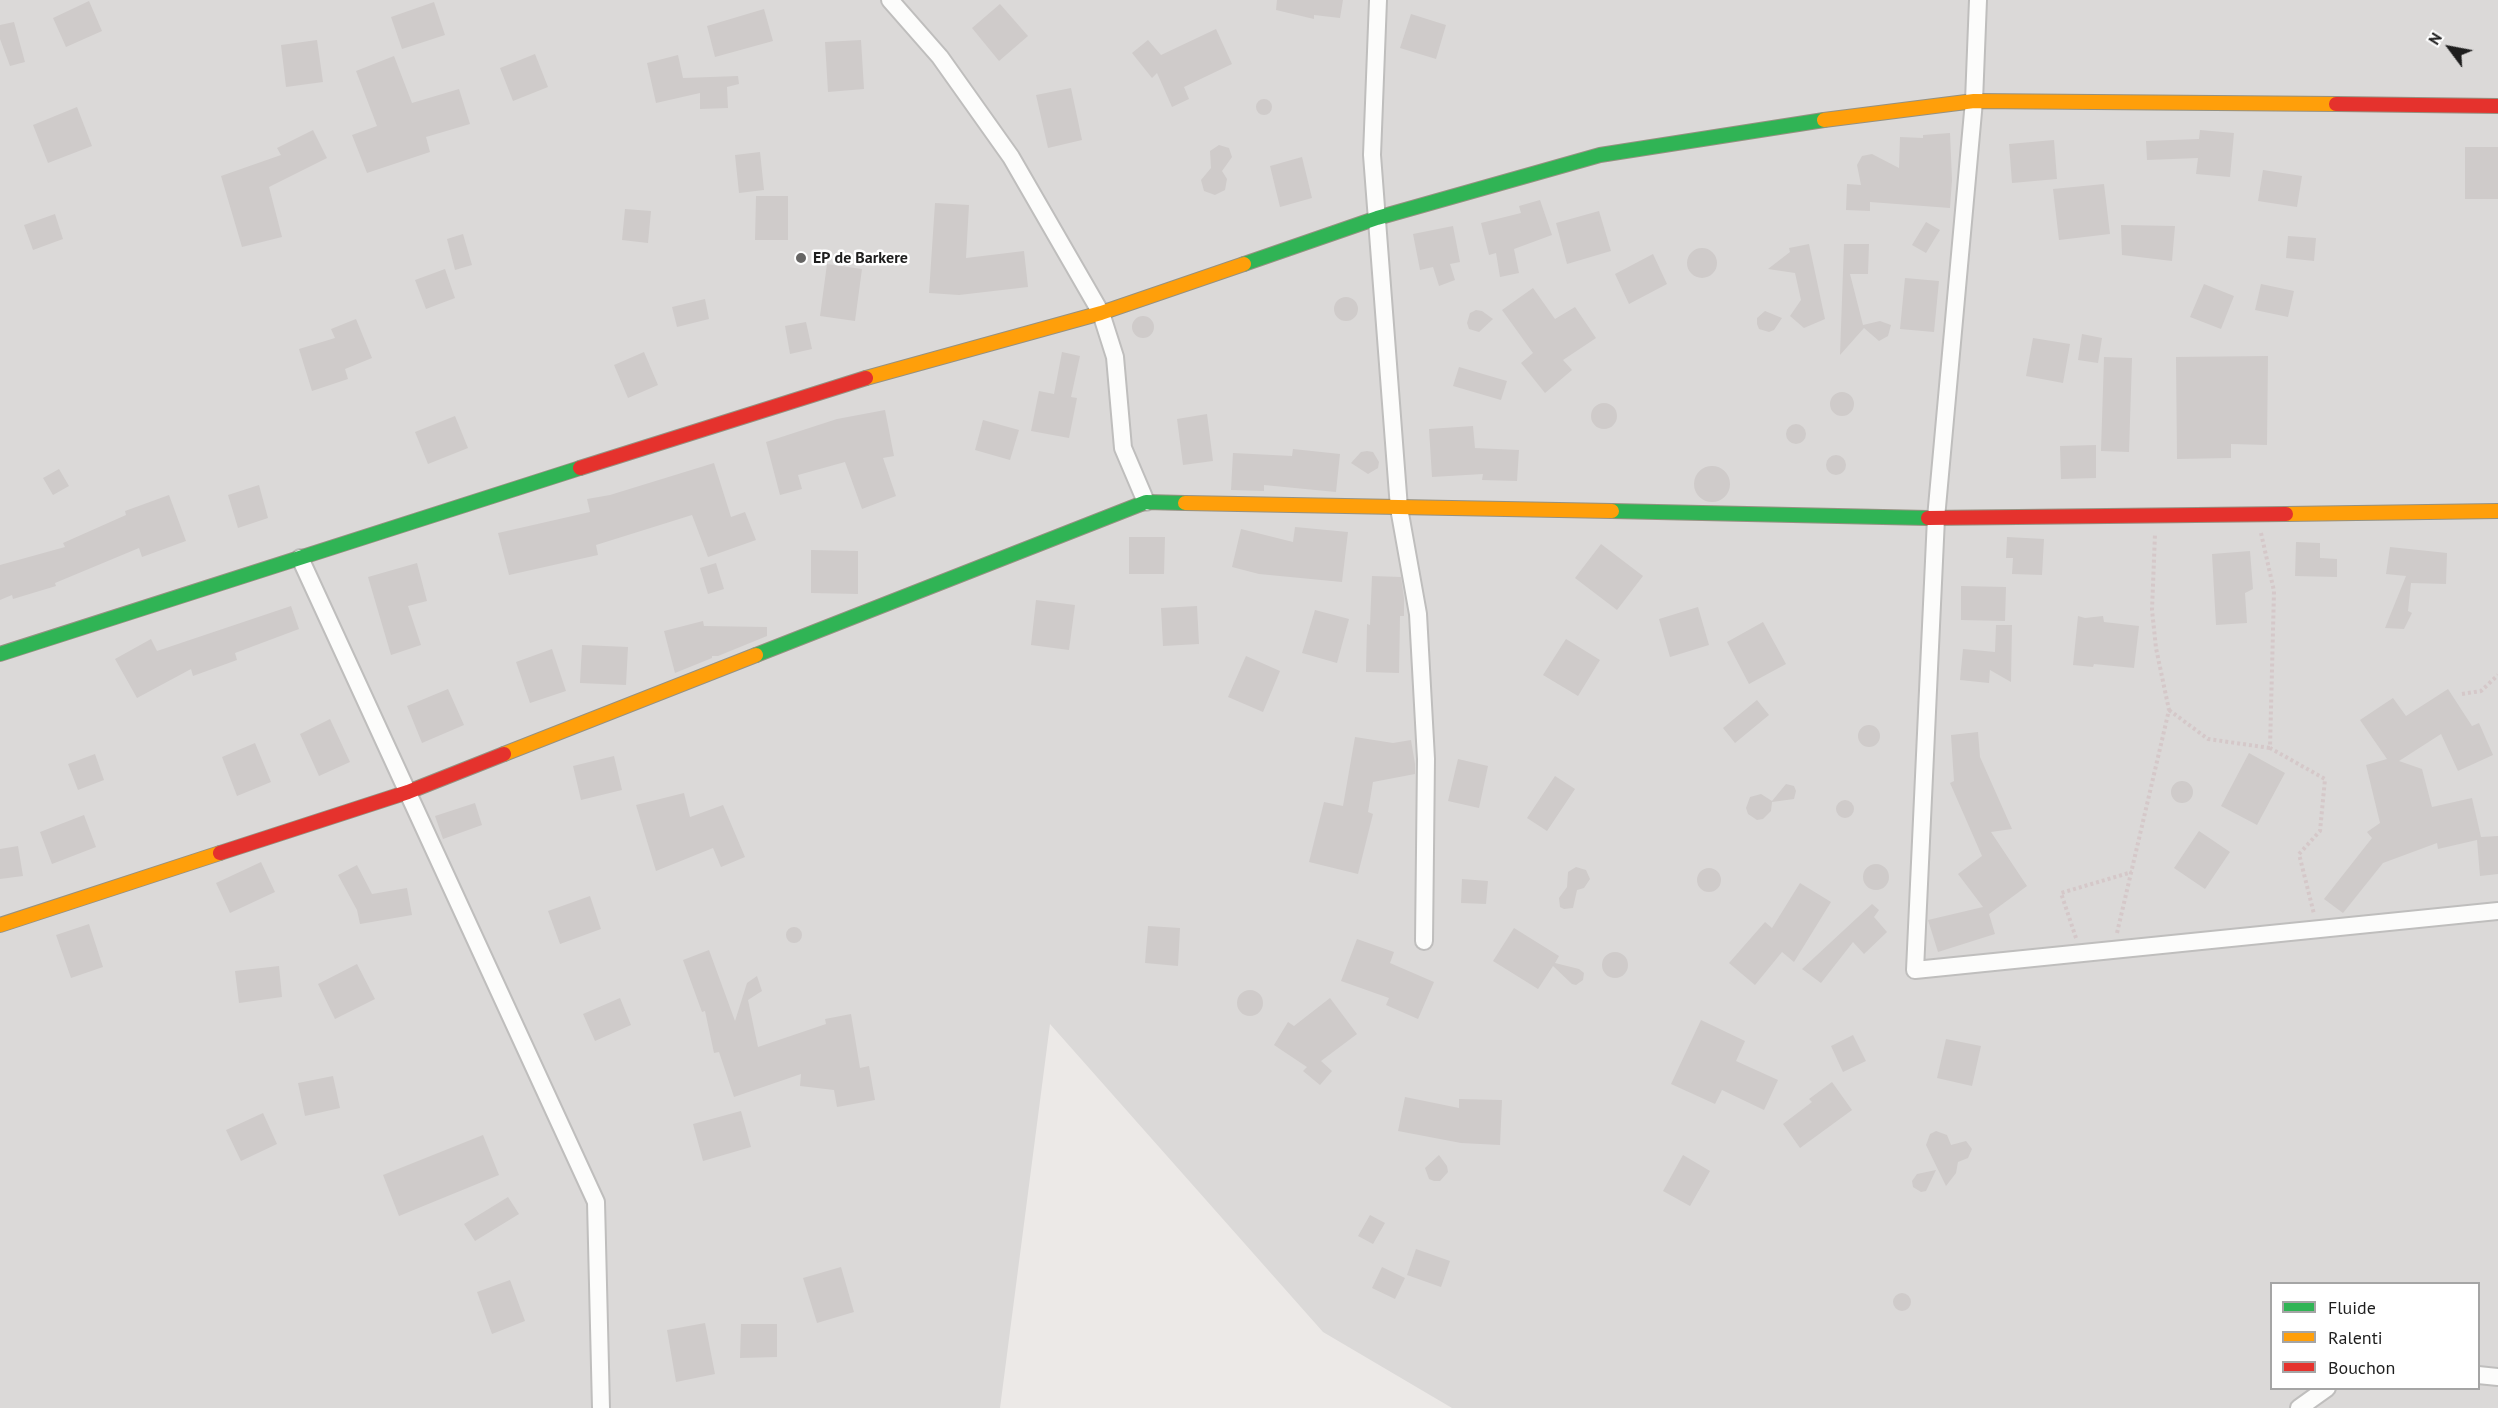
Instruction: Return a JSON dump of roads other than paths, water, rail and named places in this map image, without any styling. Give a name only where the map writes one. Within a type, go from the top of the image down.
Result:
[{"type":"main road","points":[[0,654],[802,396],[1101,314],[1377,218],[1600,155],[1866,113],[1974,101],[2498,106]]},
{"type":"main road","points":[[0,926],[408,792],[1146,502],[1936,518],[2498,512]]},
{"type":"street","points":[[890,0],[940,57],[1011,157],[1101,314],[1115,357],[1123,448],[1146,502]]},
{"type":"street","points":[[1378,0],[1372,155],[1399,508],[1418,614],[1426,759],[1424,941]]},
{"type":"street","points":[[1978,0],[1974,101],[1936,518],[1915,970],[2498,911]]},
{"type":"street","points":[[300,558],[596,1202],[601,1408]]},
{"type":"street","points":[[2480,1375],[2498,1377]]},
{"type":"street","points":[[2299,1408],[2326,1390]]},
{"type":"place","name":"EP de Barkere","points":[[801,258]]}]
